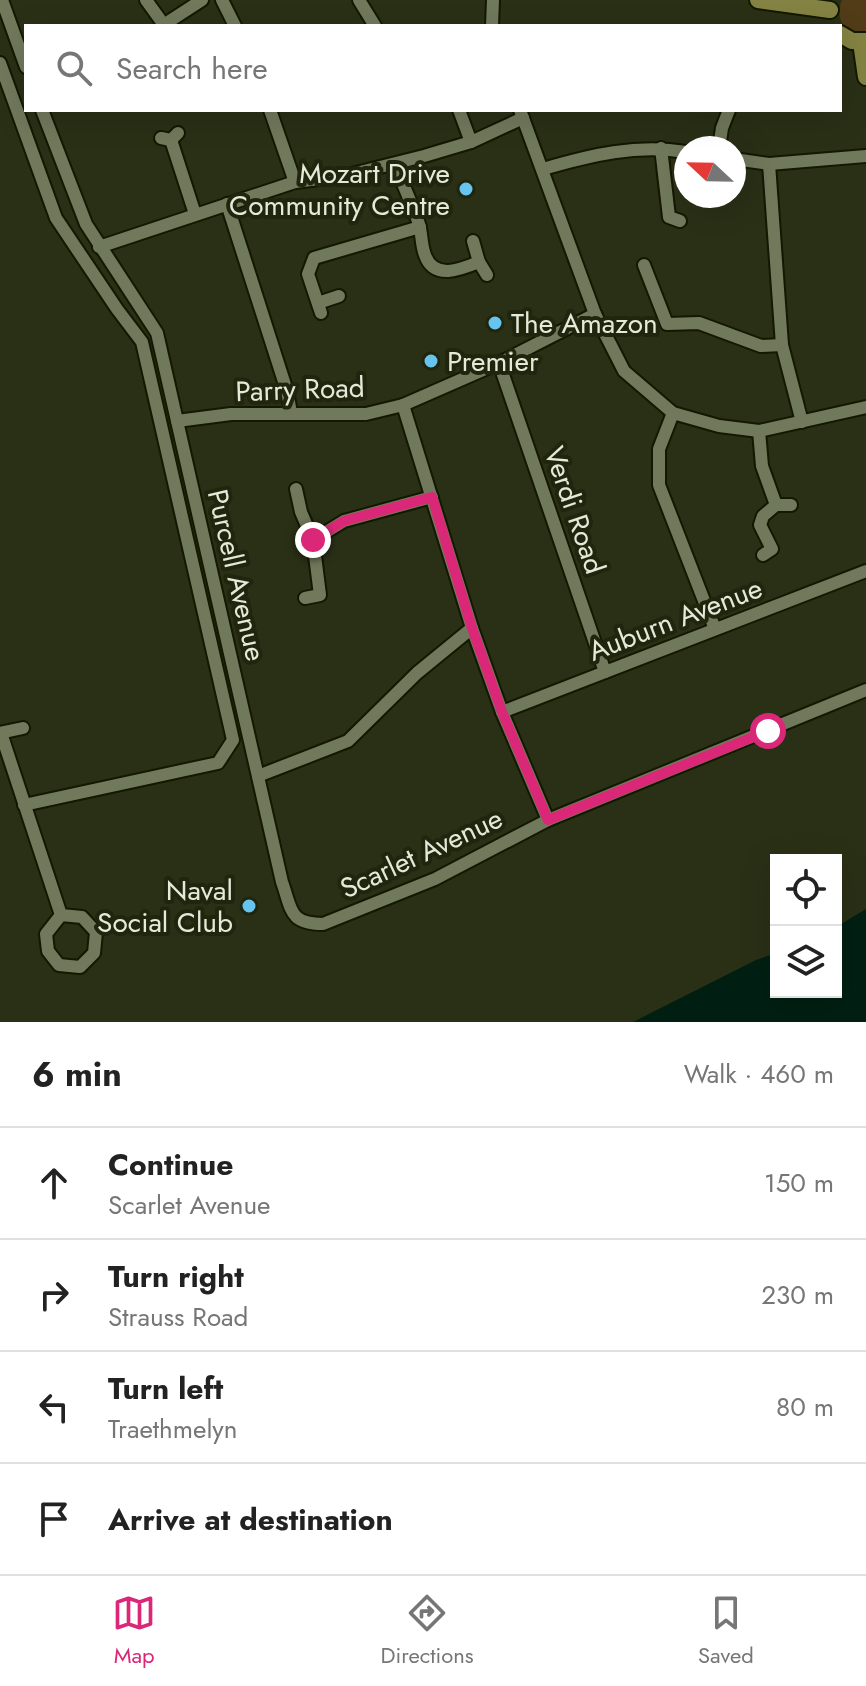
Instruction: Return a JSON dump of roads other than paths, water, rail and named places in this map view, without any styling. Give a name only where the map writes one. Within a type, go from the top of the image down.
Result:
[{"type":"street","points":[[2,0],[24,61]]},
{"type":"street","points":[[146,0],[162,24]]},
{"type":"street","points":[[166,24],[202,0]]},
{"type":"street","points":[[222,0],[234,24]]},
{"type":"street","points":[[359,0],[374,24]]},
{"type":"street","points":[[492,24],[493,0]]},
{"type":"street","points":[[758,0],[832,12]]},
{"type":"street","points":[[842,35],[852,41],[864,42],[866,77]]},
{"type":"street","points":[[0,63],[56,218],[142,342],[233,740],[218,763],[24,805]]},
{"type":"street","name":"Purcell Avenue","points":[[43,112],[86,224],[157,333],[282,882],[294,916],[305,924]]},
{"type":"street","points":[[271,112],[295,182]]},
{"type":"street","points":[[460,112],[471,142]]},
{"type":"street","points":[[721,136],[728,112]]},
{"type":"street","points":[[99,247],[295,182],[395,165],[471,142],[522,114],[595,314],[624,371],[673,413],[719,426],[759,431],[866,407]]},
{"type":"street","points":[[170,137],[195,214]]},
{"type":"street","points":[[661,148],[670,222]]},
{"type":"street","points":[[543,169],[622,149],[674,150]]},
{"type":"street","points":[[746,161],[769,164],[866,156]]},
{"type":"street","points":[[769,164],[782,345],[802,422]]},
{"type":"street","points":[[395,165],[420,227],[425,256],[431,265],[443,272],[458,271],[479,262]]},
{"type":"street","points":[[227,204],[287,391],[291,413]]},
{"type":"street","points":[[339,296],[319,308],[308,274],[314,258],[420,227]]},
{"type":"street","points":[[473,241],[479,262],[487,275]]},
{"type":"street","points":[[644,265],[667,324],[700,317],[761,346],[782,345]]},
{"type":"street","name":"Parry Road","points":[[177,421],[231,414],[366,414],[403,405],[499,363],[595,314]]},
{"type":"street","name":"Verdi Road","points":[[499,363],[605,672]]},
{"type":"street","points":[[403,405],[472,628],[502,712],[548,820]]},
{"type":"street","points":[[673,413],[659,449],[659,485],[715,629]]},
{"type":"street","points":[[759,431],[762,466],[776,505]]},
{"type":"street","points":[[296,489],[301,512],[311,534],[320,595]]},
{"type":"street","points":[[311,534],[344,521],[432,497]]},
{"type":"street","points":[[763,555],[772,549],[760,525],[763,516],[776,505],[791,505]]},
{"type":"street","name":"Auburn Avenue","points":[[502,712],[866,571]]},
{"type":"street","points":[[305,598],[335,594]]},
{"type":"street","points":[[258,776],[348,741],[417,673],[472,628]]},
{"type":"street","name":"Scarlet Avenue","points":[[305,924],[323,924],[435,879],[548,820],[866,690]]},
{"type":"street","points":[[23,728],[1,733],[61,915]]},
{"type":"street","points":[[61,915],[82,917],[96,932],[94,953],[80,967],[59,965],[48,951],[46,934],[61,915]]},
{"type":"place","name":"Mozart Drive Community Centre","points":[[466,189]]},
{"type":"place","name":"The Amazon","points":[[495,323]]},
{"type":"place","name":"Premier","points":[[431,361]]},
{"type":"place","name":"Naval Social Club","points":[[249,906]]}]
